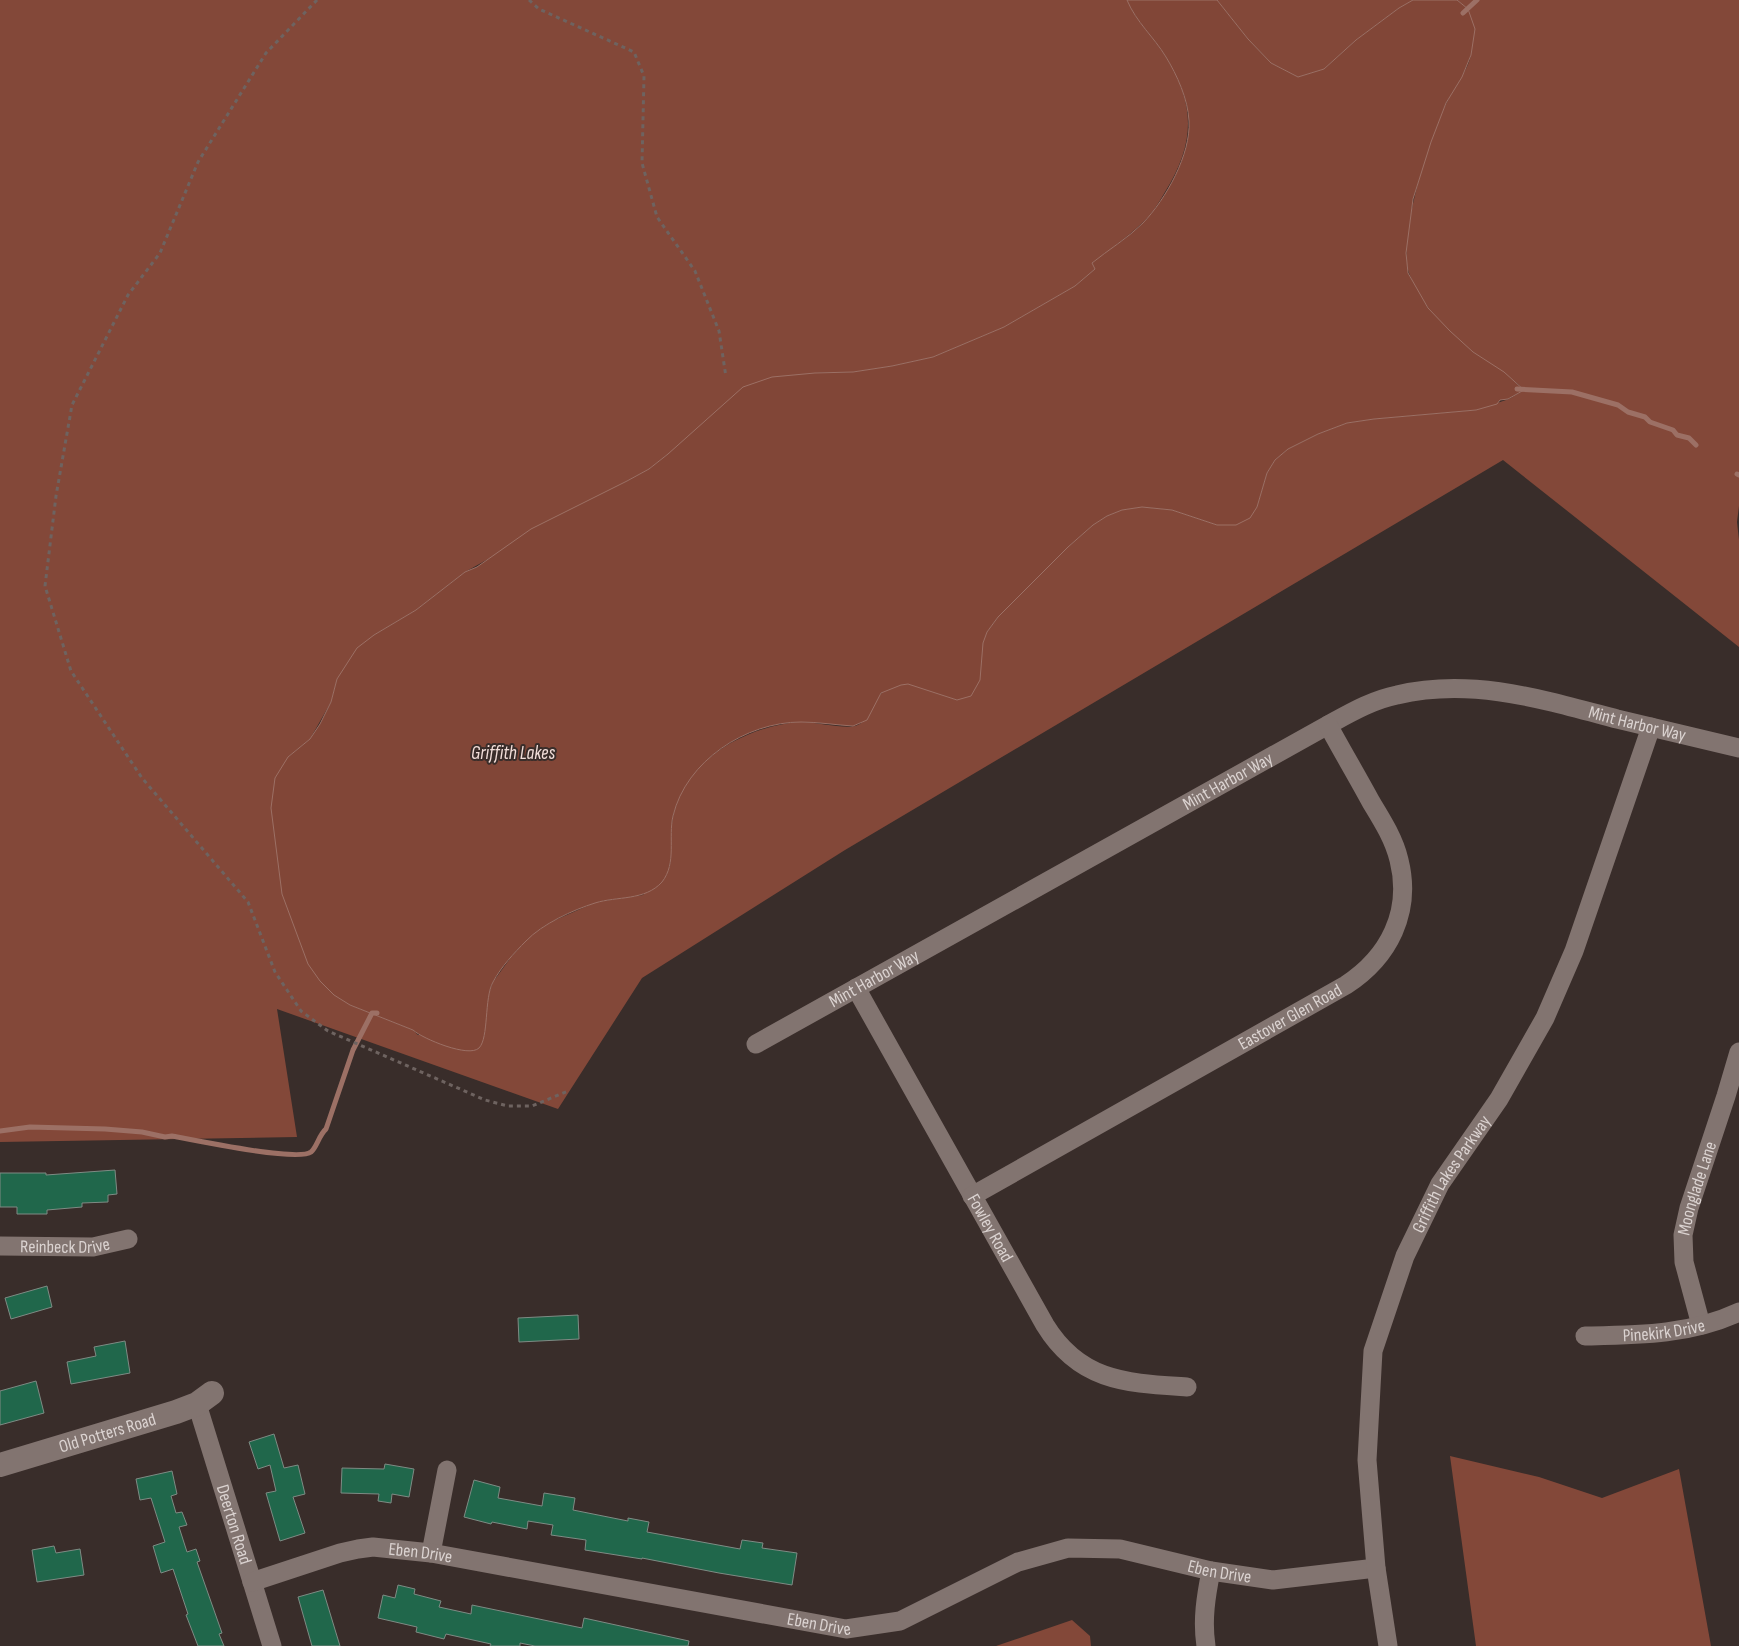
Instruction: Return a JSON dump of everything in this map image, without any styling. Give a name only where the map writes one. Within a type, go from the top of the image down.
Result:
[{"type":"street","name":"Mint Harbor Way","points":[[756,1044],[1328,725],[1360,708],[1392,696],[1414,691],[1452,688],[1482,689],[1518,694],[1739,748]]},
{"type":"street","name":"Eastover Glen Road","points":[[972,1196],[1346,985],[1358,977],[1379,957],[1394,932],[1399,918],[1403,889],[1399,860],[1388,833],[1328,725]]},
{"type":"street","name":"Griffith Lakes Parkway","points":[[1388,1646],[1376,1568],[1367,1460],[1374,1351],[1404,1256],[1440,1184],[1499,1099],[1545,1018],[1574,951],[1651,728]]},
{"type":"street","name":"Fowley Road","points":[[856,988],[1052,1337],[1070,1356],[1093,1371],[1118,1380],[1187,1387]]},
{"type":"street","name":"Moonglade Lane","points":[[1702,1325],[1686,1269],[1683,1235],[1689,1208],[1739,1052]]},
{"type":"street","name":"Reinbeck Drive","points":[[0,1246],[93,1247],[128,1239]]},
{"type":"street","name":"Pinekirk Drive","points":[[1586,1336],[1652,1334],[1702,1325],[1739,1312]]},
{"type":"street","name":"Old Potters Road","points":[[0,1465],[176,1412],[205,1398]]},
{"type":"street","name":"Deerton Road","points":[[205,1398],[252,1582],[272,1646]]},
{"type":"street","points":[[431,1553],[447,1470]]},
{"type":"street","name":"Eben Drive","points":[[252,1582],[373,1546],[431,1553],[846,1629],[900,1621],[1018,1562],[1068,1548],[1120,1549],[1211,1571],[1273,1580],[1376,1568]]},
{"type":"street","points":[[1206,1646],[1204,1631],[1205,1598],[1211,1571]]},
{"type":"path","points":[[317,0],[266,53],[198,162],[160,253],[128,296],[72,405],[56,496],[45,586],[71,670],[142,778],[248,902],[275,972],[301,1011],[328,1031],[485,1100],[508,1106],[532,1106],[568,1091]]},
{"type":"path","points":[[529,0],[539,9],[634,52],[644,76],[642,163],[657,217],[695,271],[719,331],[726,377]]},
{"type":"shaded area","points":[[0,0],[1127,0],[1135,15],[1166,57],[1183,92],[1187,108],[1188,125],[1186,141],[1175,174],[1165,192],[1148,218],[1092,263],[1095,269],[1075,286],[1004,327],[933,357],[853,372],[815,373],[668,454],[649,469],[465,572],[416,610],[374,635],[337,679],[331,702],[310,739],[288,757],[350,1005],[413,1030],[418,1035],[484,1036],[487,999],[493,982],[511,957],[531,935],[551,922],[596,902],[643,895],[670,866],[672,823],[679,797],[703,763],[720,750],[738,739],[778,725],[804,722],[855,726],[864,721],[877,699],[885,690],[908,683],[957,700],[987,632],[998,617],[1068,547],[1093,525],[1107,516],[1122,510],[1142,507],[1172,510],[1217,525],[1257,507],[1267,473],[1275,460],[1288,449],[1318,434],[1347,423],[1476,410],[1509,399],[1524,390],[1506,374],[1473,352],[1454,336],[1431,312],[1409,273],[1406,257],[1411,213],[1424,161],[1440,117],[1467,67],[1471,55],[1468,9],[1457,0],[1739,0],[1739,506],[1737,522],[1739,540],[1739,647],[1503,460],[845,850],[642,978],[558,1109],[277,1009],[297,1137],[0,1142]]},
{"type":"shaded area","points":[[1217,0],[1413,0],[1356,40],[1324,69],[1298,77],[1271,63],[1248,39]]},
{"type":"shaded area","points":[[1450,1456],[1539,1477],[1602,1498],[1679,1469],[1711,1646],[1476,1646]]},
{"type":"shaded area","points":[[1072,1620],[1090,1636],[1091,1646],[996,1646]]},
{"type":"water","name":"Griffith Lakes","points":[[1127,0],[1217,0],[1248,39],[1271,63],[1298,77],[1324,69],[1356,40],[1413,0],[1457,0],[1468,9],[1475,29],[1471,55],[1462,77],[1446,103],[1431,142],[1413,199],[1406,253],[1408,273],[1428,308],[1450,331],[1473,352],[1504,372],[1524,390],[1508,399],[1500,400],[1497,404],[1476,410],[1347,423],[1318,434],[1288,449],[1275,460],[1267,473],[1257,507],[1250,518],[1236,525],[1217,525],[1172,510],[1142,507],[1122,510],[1107,516],[1093,525],[1068,547],[998,617],[987,632],[983,643],[980,680],[971,696],[957,700],[908,684],[901,685],[881,693],[867,720],[853,726],[807,722],[780,724],[740,737],[721,748],[691,778],[680,796],[673,816],[671,858],[667,875],[662,882],[655,888],[639,895],[603,901],[577,910],[549,923],[533,935],[508,960],[493,982],[488,998],[484,1036],[479,1048],[466,1051],[446,1046],[426,1038],[413,1030],[350,1005],[334,995],[320,981],[308,964],[282,894],[271,808],[275,778],[288,757],[310,739],[320,724],[331,702],[337,679],[357,648],[374,635],[416,610],[465,572],[477,567],[531,529],[649,469],[743,387],[772,377],[853,372],[933,357],[1004,327],[1075,286],[1095,269],[1092,263],[1131,234],[1152,213],[1175,175],[1189,134],[1187,104],[1178,79],[1166,57],[1135,15]]},
{"type":"building","points":[[115,1170],[117,1194],[108,1195],[108,1202],[82,1203],[82,1207],[47,1210],[47,1214],[17,1214],[17,1207],[0,1207],[0,1173],[46,1173],[46,1175]]},
{"type":"building","points":[[47,1286],[52,1307],[11,1319],[5,1298]]},
{"type":"building","points":[[578,1315],[579,1339],[519,1342],[518,1318]]},
{"type":"building","points":[[125,1341],[130,1373],[71,1384],[67,1362],[96,1356],[94,1347]]},
{"type":"building","points":[[36,1381],[44,1413],[0,1425],[0,1391]]},
{"type":"building","points":[[274,1434],[284,1468],[298,1465],[305,1494],[293,1497],[305,1533],[280,1541],[266,1493],[276,1491],[270,1465],[258,1469],[249,1442]]},
{"type":"building","points":[[385,1464],[414,1469],[409,1497],[392,1494],[391,1503],[378,1501],[379,1494],[341,1493],[342,1468],[384,1469]]},
{"type":"building","points":[[172,1471],[177,1494],[171,1496],[176,1513],[182,1512],[187,1525],[179,1527],[187,1552],[196,1549],[200,1561],[197,1562],[222,1633],[219,1634],[224,1646],[198,1646],[186,1615],[188,1614],[173,1569],[161,1573],[153,1546],[165,1542],[151,1498],[140,1500],[136,1479]]},
{"type":"building","points":[[474,1480],[500,1487],[498,1498],[542,1506],[544,1493],[575,1498],[573,1510],[628,1521],[628,1518],[649,1522],[647,1532],[740,1549],[742,1540],[763,1543],[762,1548],[797,1553],[792,1585],[642,1558],[585,1550],[586,1540],[551,1535],[553,1525],[528,1521],[527,1529],[492,1522],[491,1524],[464,1517]]},
{"type":"building","points":[[54,1546],[56,1553],[80,1549],[84,1575],[37,1582],[32,1550]]},
{"type":"building","points":[[398,1585],[415,1589],[414,1594],[441,1601],[439,1607],[471,1614],[472,1605],[582,1628],[584,1618],[689,1641],[688,1646],[535,1646],[520,1643],[520,1646],[490,1646],[491,1644],[446,1634],[444,1639],[416,1632],[417,1627],[378,1618],[383,1595],[395,1598]]},
{"type":"building","points":[[323,1590],[340,1646],[312,1646],[298,1597]]},
{"type":"waterway","points":[[1463,13],[1477,0]]},
{"type":"waterway","points":[[1517,389],[1572,392],[1618,405],[1628,412],[1645,417],[1650,422],[1673,430],[1677,435],[1689,438],[1696,445]]},
{"type":"waterway","points":[[0,1131],[30,1127],[105,1129],[142,1132],[165,1137],[172,1136],[267,1152],[287,1154],[311,1152],[326,1129],[353,1050],[372,1013],[377,1013]]}]
